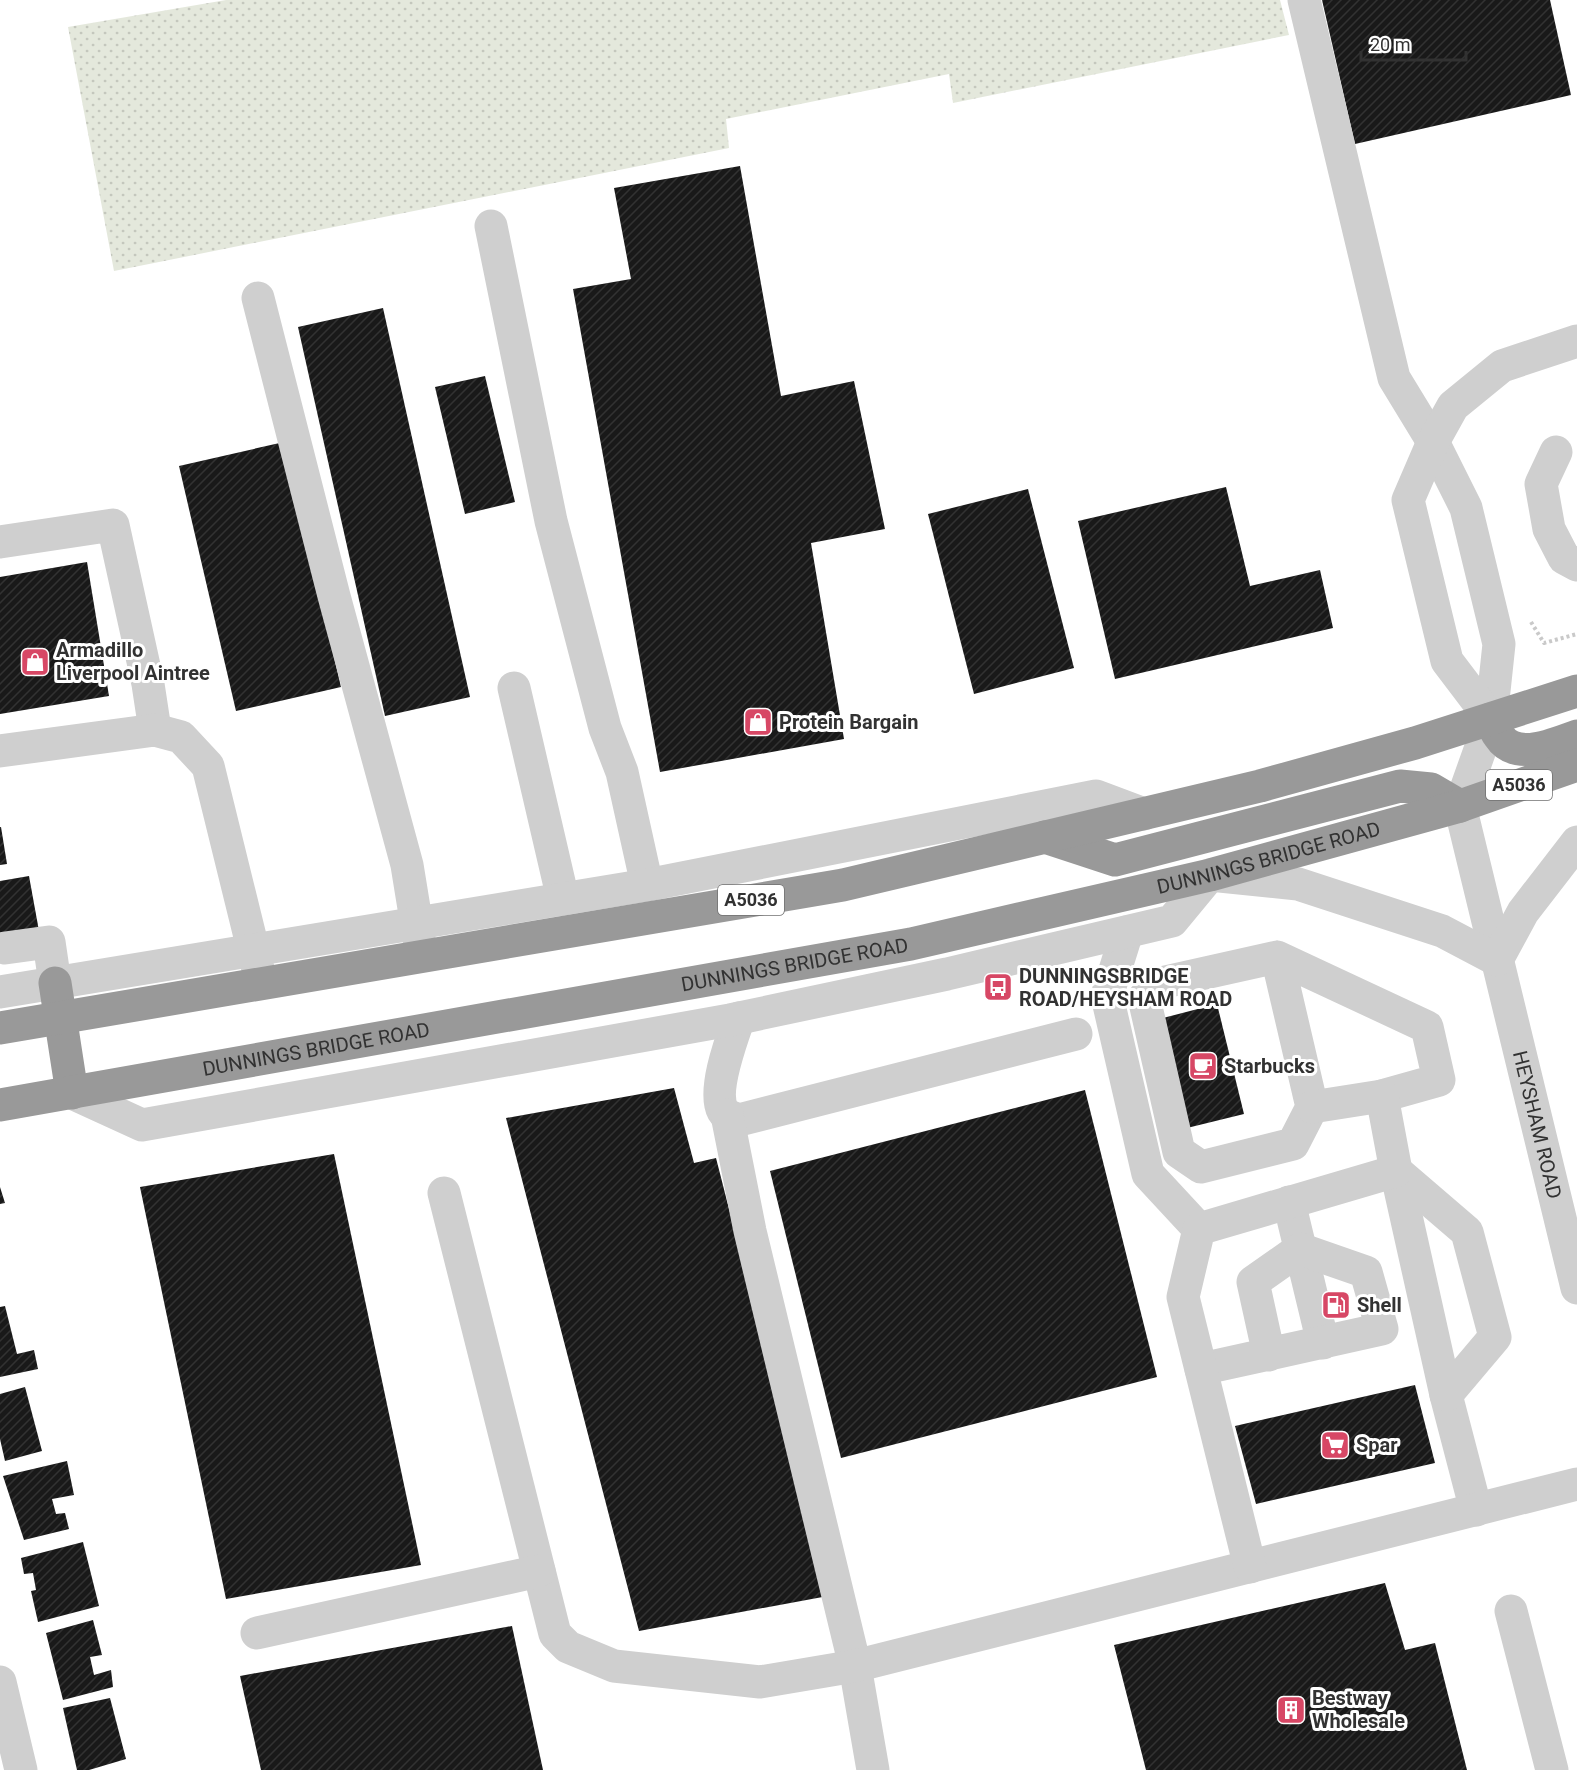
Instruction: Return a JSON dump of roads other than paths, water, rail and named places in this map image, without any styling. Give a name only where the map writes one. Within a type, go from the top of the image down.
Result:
[{"type":"highway","name":"A5036","points":[[0,1028],[843,885],[983,835],[1044,837],[1260,786],[1491,719],[1577,691]]},
{"type":"highway","points":[[1491,719],[1499,738],[1512,748],[1527,750],[1549,746],[1577,736]]},
{"type":"highway","name":"DUNNINGS BRIDGE ROAD","points":[[0,1105],[911,944],[1210,875],[1460,806],[1577,765]]},
{"type":"highway","points":[[1044,837],[1115,860],[1400,786],[1431,789],[1460,806]]},
{"type":"highway","points":[[55,983],[72,1093]]},
{"type":"street","points":[[1304,0],[1394,378],[1433,442],[1466,508],[1499,644],[1491,719],[1460,806]]},
{"type":"street","points":[[490,226],[551,520],[605,729],[622,772],[647,885]]},
{"type":"street","points":[[258,298],[334,596],[407,865],[422,956]]},
{"type":"street","points":[[1491,719],[1447,661],[1408,500],[1433,442],[1453,406],[1502,366],[1577,341]]},
{"type":"street","points":[[1556,452],[1541,484],[1549,529],[1564,558],[1577,565]]},
{"type":"street","points":[[0,542],[112,525],[148,684],[155,730]]},
{"type":"street","points":[[514,688],[563,899]]},
{"type":"street","points":[[0,751],[155,730],[181,737],[208,766],[261,982]]},
{"type":"street","points":[[0,992],[647,885],[983,835],[1096,796],[1144,814]]},
{"type":"street","name":"HEYSHAM ROAD","points":[[1460,806],[1577,1288]]},
{"type":"street","points":[[72,1093],[142,1125],[739,1018],[947,974],[1172,921],[1210,875],[1298,884],[1442,930],[1497,960],[1523,912],[1577,842]]},
{"type":"street","points":[[1126,932],[1107,996],[1148,1174],[1199,1229]]},
{"type":"street","points":[[5,948],[49,942],[55,983]]},
{"type":"street","points":[[1277,957],[1312,1107],[1293,1144],[1200,1167],[1179,1152],[1144,998],[1156,984],[1277,957],[1427,1027],[1439,1080],[1382,1096],[1312,1107]]},
{"type":"street","points":[[739,1018],[725,1056],[720,1093],[722,1109],[727,1115],[739,1120],[1076,1034]]},
{"type":"street","points":[[1382,1096],[1396,1171],[1446,1395],[1476,1510]]},
{"type":"street","points":[[727,1115],[750,1231],[855,1666],[873,1770]]},
{"type":"street","points":[[1199,1229],[1396,1171]]},
{"type":"street","points":[[1396,1171],[1467,1232],[1495,1336],[1446,1395]]},
{"type":"street","points":[[444,1194],[555,1634],[568,1647],[615,1666],[760,1682],[855,1666],[1577,1484]]},
{"type":"street","points":[[1289,1202],[1323,1343]]},
{"type":"street","points":[[1199,1229],[1183,1296],[1250,1567]]},
{"type":"street","points":[[1201,1370],[1382,1329],[1366,1272],[1300,1249]]},
{"type":"street","points":[[1269,1355],[1253,1282],[1300,1249]]},
{"type":"street","points":[[257,1633],[539,1571]]},
{"type":"street","points":[[1511,1611],[1552,1770]]},
{"type":"street","points":[[0,1682],[21,1770]]},
{"type":"place","name":"Armadillo Liverpool Aintree","points":[[35,662]]},
{"type":"place","name":"Protein Bargain","points":[[758,722]]},
{"type":"place","name":"DUNNINGSBRIDGE ROAD/HEYSHAM ROAD","points":[[998,987]]},
{"type":"place","name":"Starbucks","points":[[1203,1066]]},
{"type":"place","name":"Shell","points":[[1336,1305]]},
{"type":"place","name":"Spar","points":[[1335,1445]]},
{"type":"place","name":"Bestway Wholesale","points":[[1291,1710]]}]
